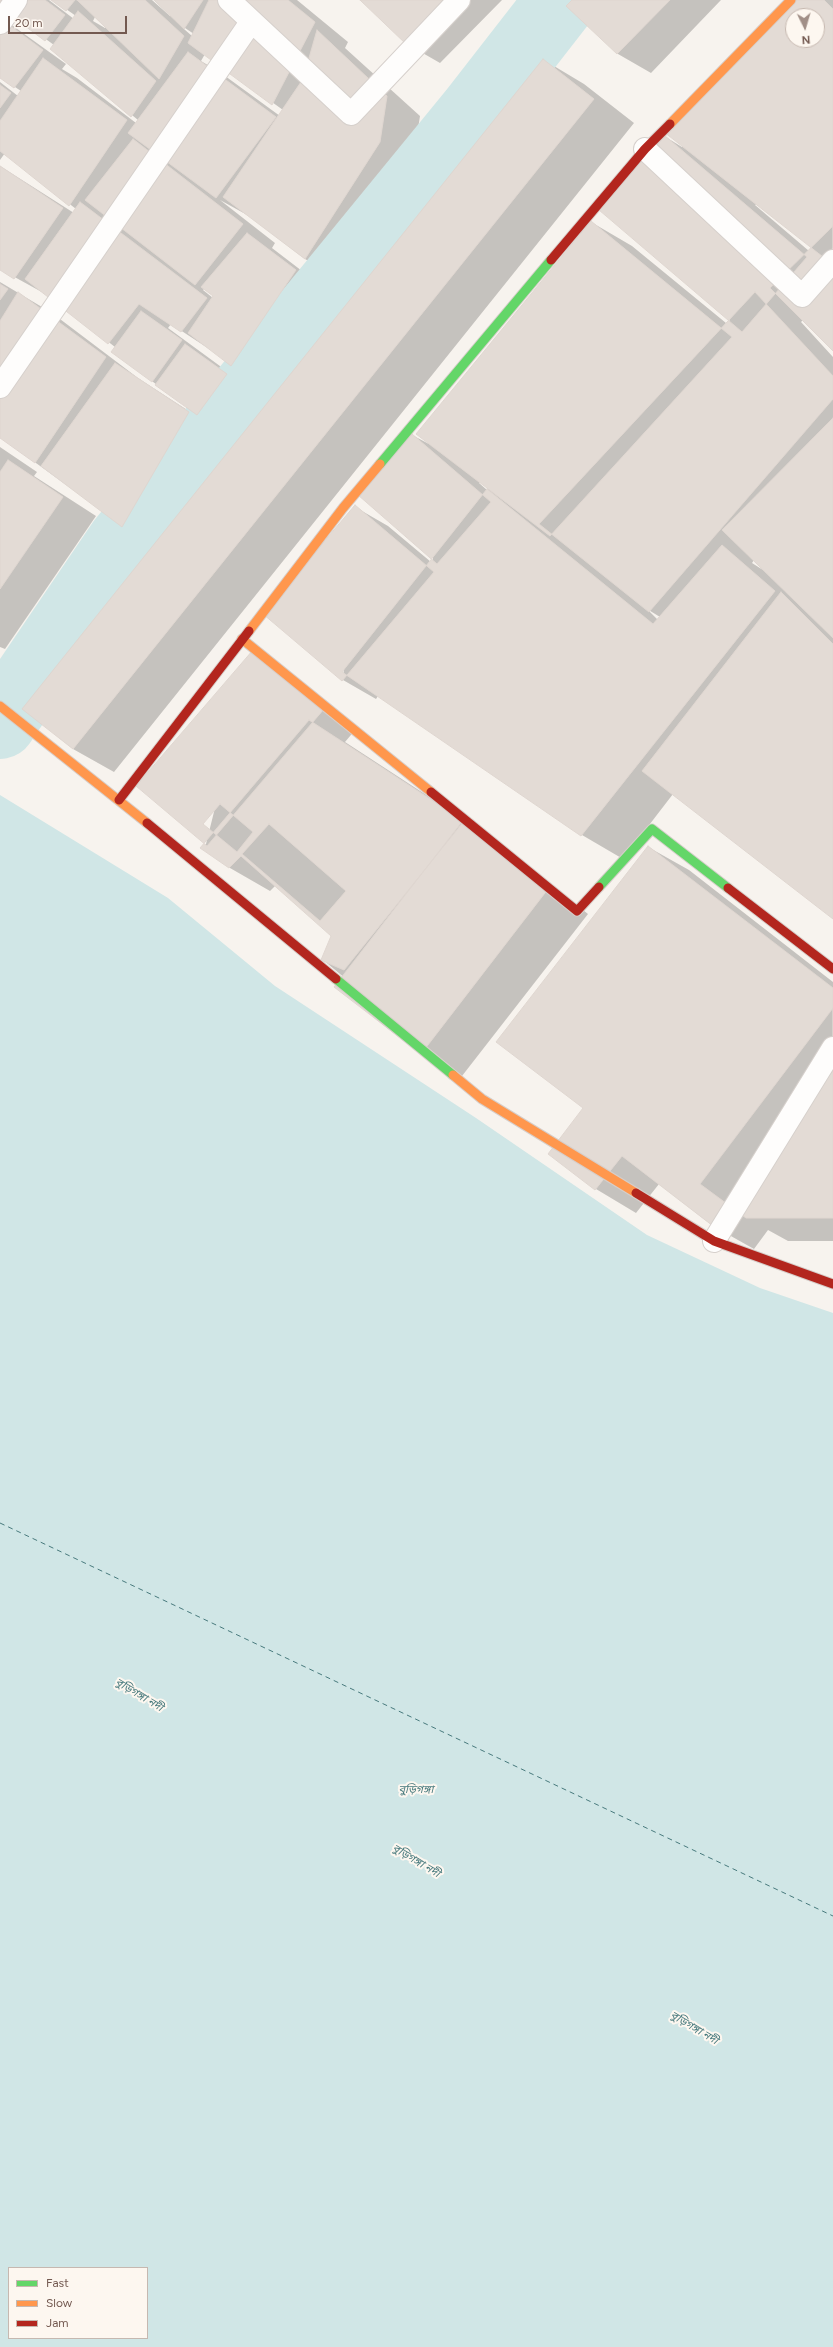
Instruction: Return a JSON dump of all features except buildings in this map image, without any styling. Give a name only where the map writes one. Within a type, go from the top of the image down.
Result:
[{"type":"street","points":[[0,23],[16,0]]},
{"type":"street","points":[[230,0],[351,114],[459,0]]},
{"type":"street","points":[[119,800],[343,508],[645,149],[792,0]]},
{"type":"street","points":[[0,387],[252,22]]},
{"type":"street","points":[[645,149],[802,296],[833,261]]},
{"type":"street","points":[[242,639],[577,911],[652,829],[833,969]]},
{"type":"street","points":[[0,706],[119,800],[482,1099],[714,1241],[833,1284]]},
{"type":"street","points":[[714,1241],[833,1048]]},
{"type":"water","name":"বুড়িগঙ্গা","points":[[0,795],[168,898],[275,986],[476,1118],[647,1235],[760,1288],[833,1313],[833,2347],[0,2347]]},
{"type":"waterway","points":[[0,723],[123,542],[474,113],[562,0]]},
{"type":"ferry route","points":[[0,1523],[833,1916]]},
{"type":"traffic: fast","points":[[380,464],[551,260]]},
{"type":"traffic: fast","points":[[599,887],[652,829],[728,888]]},
{"type":"traffic: fast","points":[[336,979],[453,1075]]},
{"type":"traffic: slow","points":[[670,124],[791,0]]},
{"type":"traffic: slow","points":[[249,631],[343,508],[380,464]]},
{"type":"traffic: slow","points":[[242,639],[431,792]]},
{"type":"traffic: slow","points":[[0,706],[147,823]]},
{"type":"traffic: slow","points":[[453,1075],[482,1099],[636,1193]]},
{"type":"traffic: jam","points":[[551,260],[645,149],[670,124]]},
{"type":"traffic: jam","points":[[119,800],[249,631]]},
{"type":"traffic: jam","points":[[431,792],[577,911],[599,887]]},
{"type":"traffic: jam","points":[[147,823],[336,979]]},
{"type":"traffic: jam","points":[[728,888],[833,969]]},
{"type":"traffic: jam","points":[[636,1193],[714,1241],[833,1284]]},
{"type":"water label","name":"বুড়িগঙ্গা নদী","points":[[139,1695]]},
{"type":"water label","name":"বুড়িগঙ্গা নদী","points":[[416,1861]]},
{"type":"water label","name":"বুড়িগঙ্গা নদী","points":[[694,2028]]}]
